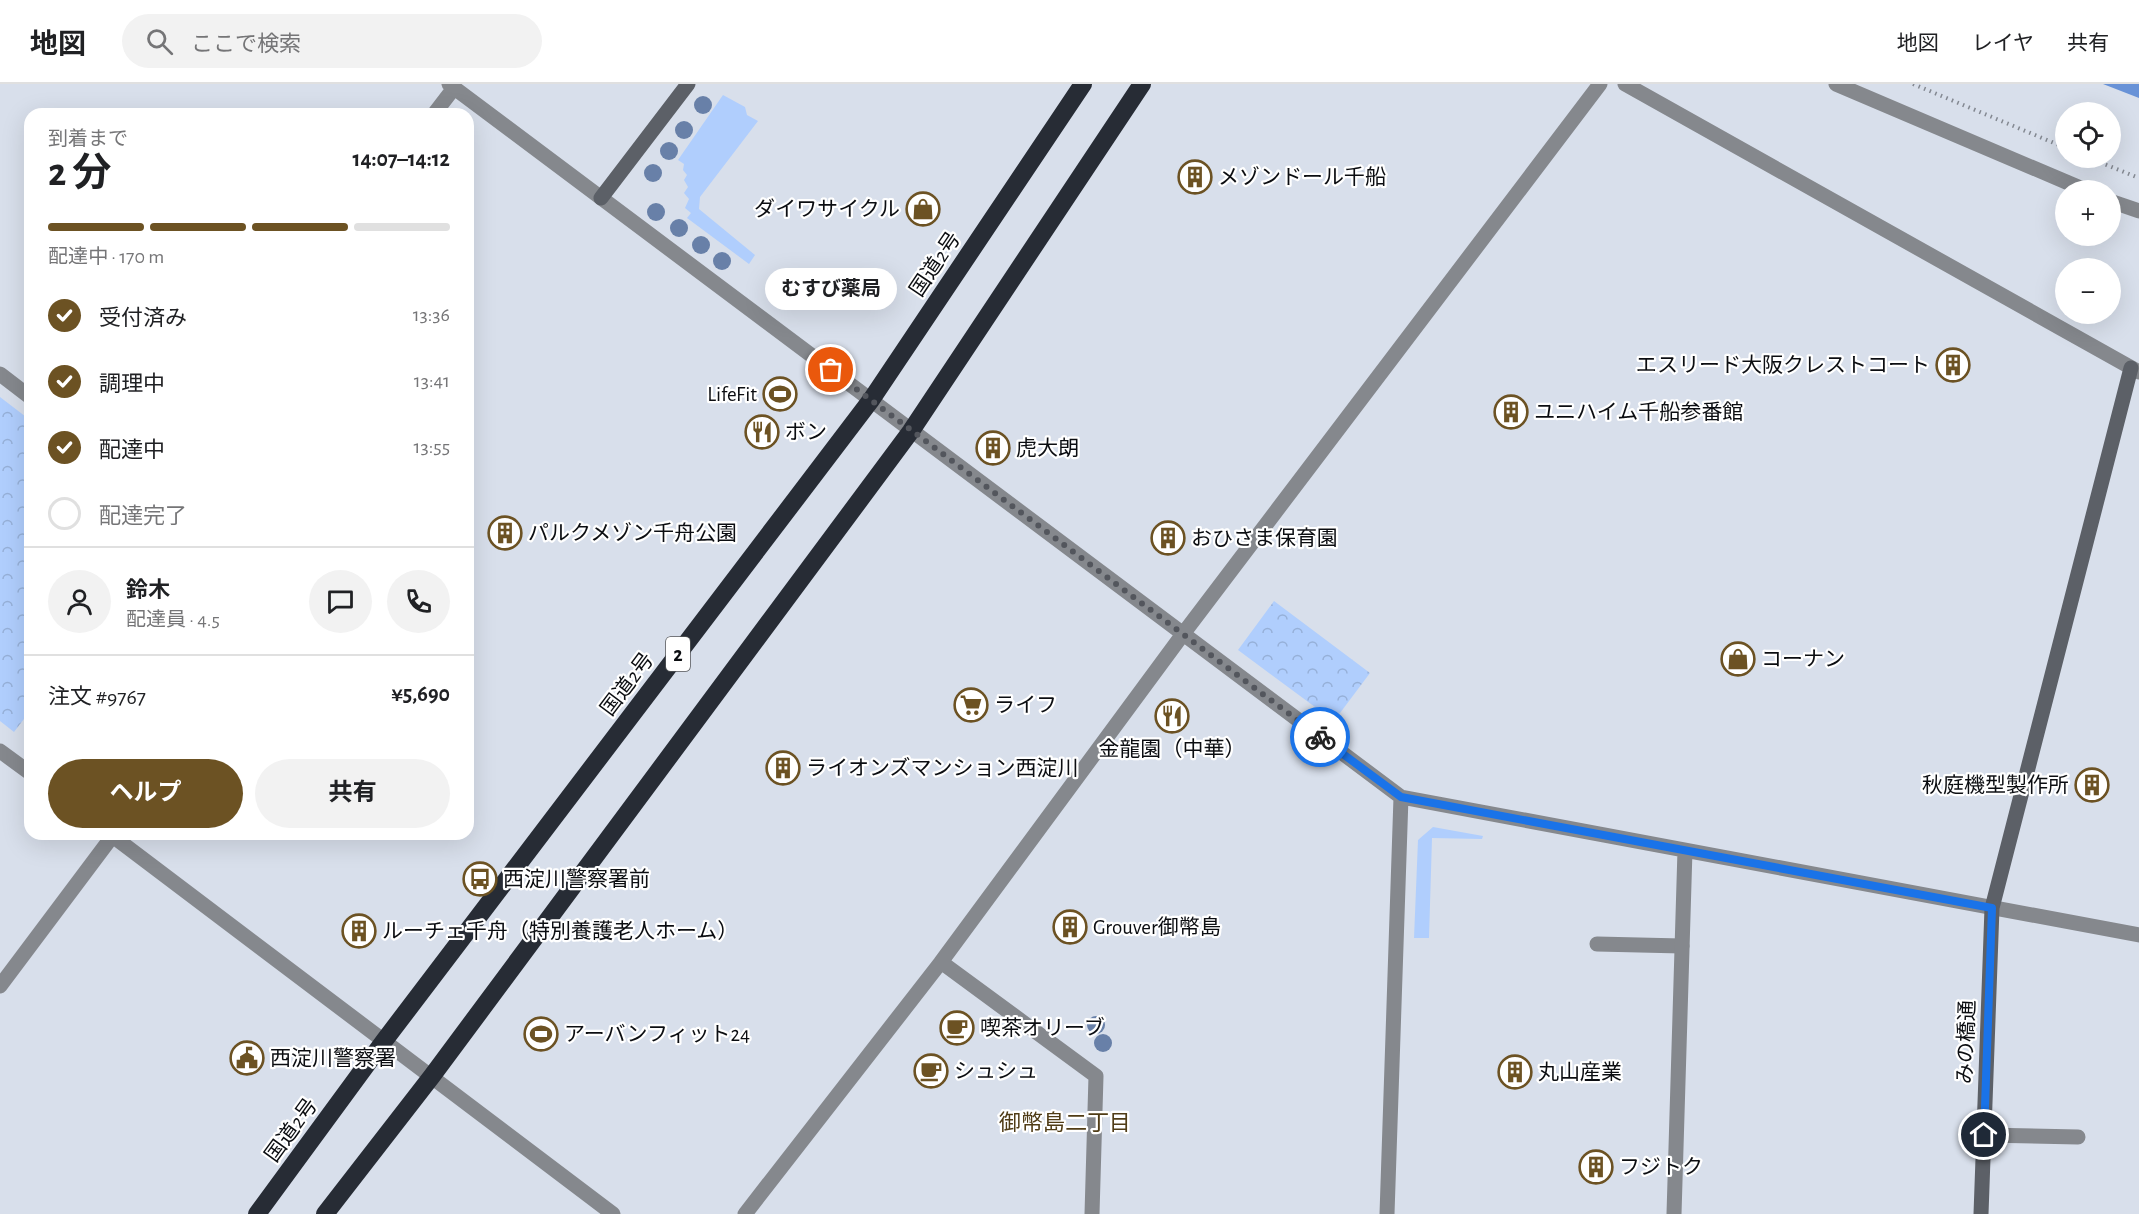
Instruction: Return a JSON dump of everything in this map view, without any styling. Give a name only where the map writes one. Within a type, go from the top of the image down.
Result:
[{"type":"highway","name":"国道2号","points":[[257,1214],[384,1041],[871,399],[1083,84]]},
{"type":"highway","points":[[325,1214],[432,1076],[911,430],[1142,84]]},
{"type":"street","points":[[601,198],[688,84]]},
{"type":"street","points":[[745,1214],[941,962],[1183,634],[1600,84]]},
{"type":"street","points":[[1624,84],[2135,370]]},
{"type":"street","points":[[1836,84],[2062,180]]},
{"type":"street","points":[[438,108],[452,86],[1401,797],[2139,935]]},
{"type":"street","points":[[2121,205],[2139,211]]},
{"type":"street","name":"みの橋通","points":[[1981,1214],[1992,908],[2135,370]]},
{"type":"street","points":[[0,374],[24,392]]},
{"type":"street","points":[[0,751],[24,769]]},
{"type":"street","points":[[1388,1214],[1401,797]]},
{"type":"street","points":[[0,986],[108,840]]},
{"type":"street","points":[[119,840],[613,1214]]},
{"type":"street","points":[[1674,1214],[1685,850]]},
{"type":"street","points":[[1597,944],[1682,946]]},
{"type":"street","points":[[941,962],[1096,1076],[1092,1214]]},
{"type":"street","points":[[1984,1135],[2078,1137]]},
{"type":"path","points":[[1913,84],[2055,143]]},
{"type":"path","points":[[2114,168],[2139,178]]},
{"type":"green space","points":[[723,95],[745,107],[747,115],[758,121],[700,197],[699,209],[755,255],[749,264],[687,218],[691,213],[685,208],[689,199],[684,193],[688,187],[684,180],[687,175],[683,170],[684,164],[678,160]]},
{"type":"green space","points":[[0,397],[24,415],[24,719],[14,732],[0,721]]},
{"type":"green space","points":[[1274,601],[1370,673],[1334,721],[1238,650]]},
{"type":"green space","points":[[1433,827],[1483,836],[1482,839],[1432,838],[1429,938],[1414,938],[1418,840]]},
{"type":"shaded area","points":[[2103,84],[2139,84],[2139,98]]},
{"type":"way so far","points":[[831,370],[1320,737]]},
{"type":"place","name":"メゾンドール千船","points":[[1195,177]]},
{"type":"place","name":"ダイワサイクル","points":[[923,209]]},
{"type":"place","name":"エスリード大阪クレストコート","points":[[1953,365]]},
{"type":"place","name":"むすび薬局","points":[[831,370]]},
{"type":"place","name":"LifeFit","points":[[780,394]]},
{"type":"place","name":"ユニハイム千船参番館","points":[[1511,412]]},
{"type":"place","name":"ボン","points":[[762,432]]},
{"type":"place","name":"虎大朗","points":[[993,448]]},
{"type":"place","name":"パルクメゾン千舟公園","points":[[505,533]]},
{"type":"place","name":"おひさま保育園","points":[[1168,538]]},
{"type":"place","name":"コーナン","points":[[1738,659]]},
{"type":"place","name":"ライフ","points":[[971,705]]},
{"type":"place","name":"金龍園（中華）","points":[[1172,716]]},
{"type":"place","name":"ライオンズマンション西淀川","points":[[783,768]]},
{"type":"place","name":"秋庭機型製作所","points":[[2092,785]]},
{"type":"place","name":"西淀川警察署前","points":[[480,879]]},
{"type":"place","name":"Grouver御幣島","points":[[1070,927]]},
{"type":"place","name":"ルーチェ千舟（特別養護老人ホーム）","points":[[359,931]]},
{"type":"place","name":"喫茶オリーブ","points":[[957,1028]]},
{"type":"place","name":"アーバンフィット24","points":[[541,1034]]},
{"type":"place","name":"西淀川警察署","points":[[247,1058]]},
{"type":"place","name":"シュシュ","points":[[931,1071]]},
{"type":"place","name":"丸山産業","points":[[1515,1072]]},
{"type":"place","name":"フジトク","points":[[1596,1167]]},
{"type":"district","name":"御幣島二丁目","points":[[1065,1122]]},
{"type":"route","points":[[1320,737],[1401,797],[1992,908],[1984,1135]]}]
